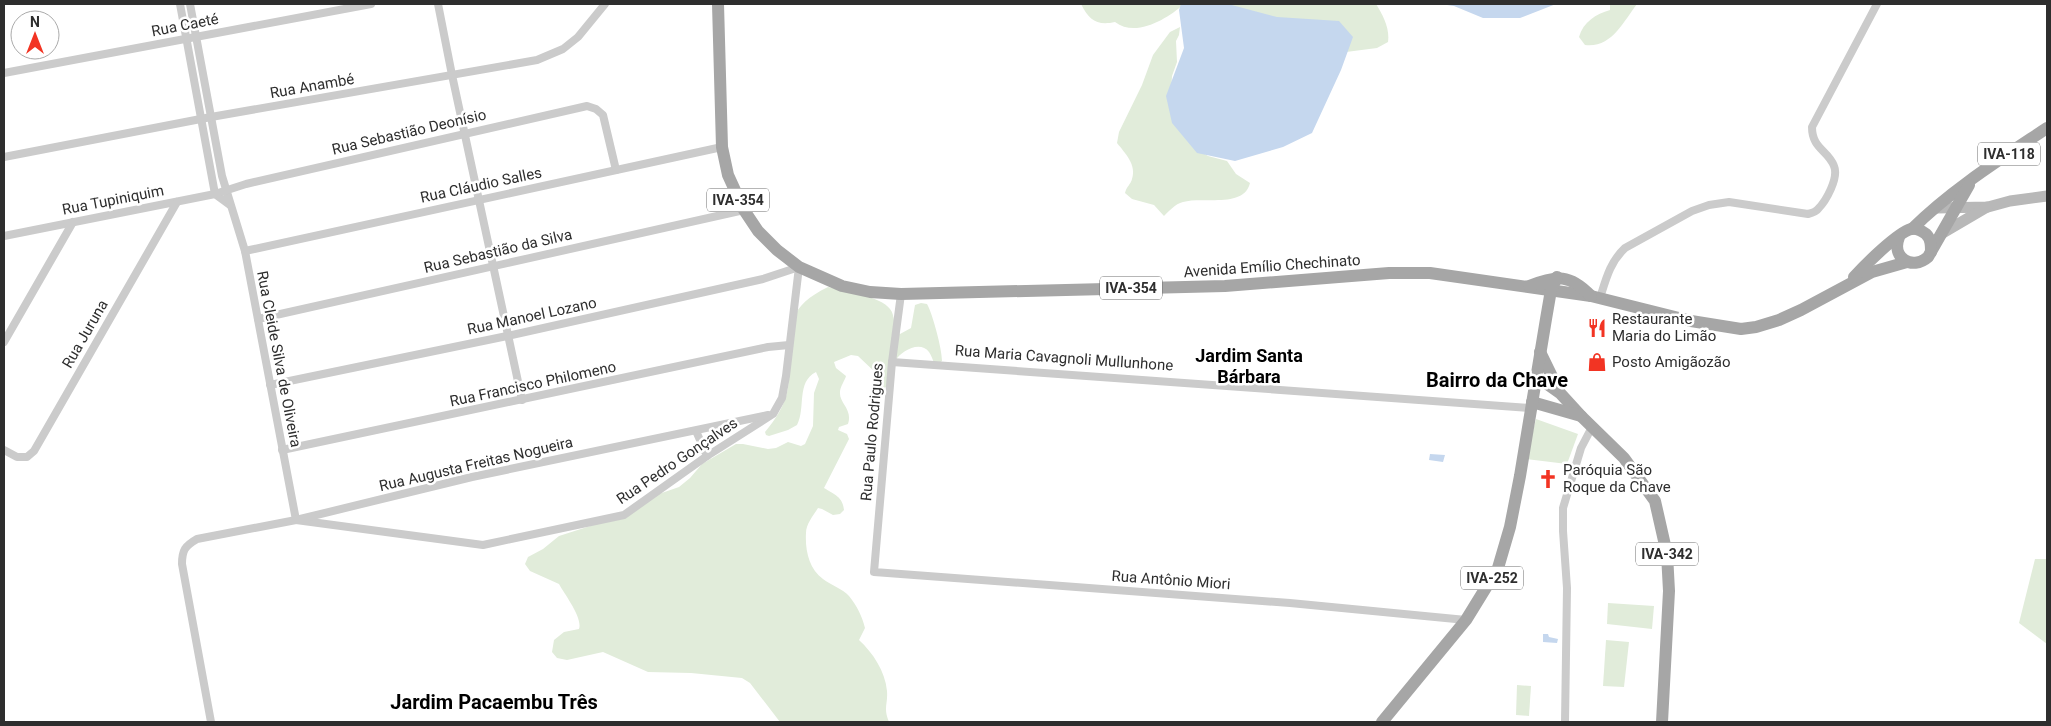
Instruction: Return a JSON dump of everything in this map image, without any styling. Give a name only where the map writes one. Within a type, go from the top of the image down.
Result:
[{"type":"main road","name":"Avenida Emílio Chechinato","points":[[718,4],[722,146],[728,175],[744,210],[758,231],[770,244],[799,267],[842,286],[870,292],[901,294],[1226,286],[1389,273],[1430,272],[1596,297],[1691,321],[1740,329],[1756,327],[1779,320],[1872,272],[1907,262]]},
{"type":"main road","name":"IVA-118","points":[[1912,229],[1987,168],[2047,128]]},
{"type":"main road","name":"IVA-118","points":[[1931,252],[1972,181]]},
{"type":"main road","points":[[1937,208],[1988,207],[2010,201],[2047,196]]},
{"type":"main road","points":[[1941,234],[1988,207]]},
{"type":"main road","points":[[1912,229],[1921,230],[1928,236],[1931,243],[1931,252],[1924,261],[1918,263],[1907,262],[1902,259],[1897,249],[1899,237],[1912,229]]},
{"type":"main road","name":"Avenida Emílio Chechinato","points":[[1847,284],[1870,260],[1899,237]]},
{"type":"main road","points":[[1528,286],[1557,277],[1583,286],[1596,297]]},
{"type":"main road","points":[[1551,290],[1557,277]]},
{"type":"main road","name":"IVA-252","points":[[1382,722],[1466,620],[1498,568],[1514,510],[1551,290]]},
{"type":"main road","points":[[1540,352],[1560,393]]},
{"type":"main road","points":[[1536,376],[1560,393],[1581,416]]},
{"type":"main road","name":"Rua Maria Cavagnoli Mullunhone","points":[[1532,405],[1581,416]]},
{"type":"main road","name":"IVA-342","points":[[1581,416],[1624,458],[1655,501],[1667,554],[1669,591],[1662,722]]},
{"type":"street","points":[[180,4],[215,194],[230,205]]},
{"type":"street","name":"Rua Cleide Silva de Oliveira","points":[[190,4],[222,176],[228,190],[230,205],[245,251],[296,520]]},
{"type":"street","name":"Rua Caeté","points":[[4,73],[371,4]]},
{"type":"street","points":[[438,4],[522,400]]},
{"type":"street","name":"Rua Anambé","points":[[4,157],[211,117],[537,60],[563,49],[578,37],[604,4]]},
{"type":"street","points":[[1596,297],[1608,271],[1624,248],[1692,210],[1728,202],[1808,214],[1819,209],[1826,198],[1835,170],[1831,161],[1816,145],[1812,137],[1812,127],[1878,4]]},
{"type":"street","name":"Rua Sebastião Deonísio","points":[[228,190],[246,184],[587,106],[596,109],[603,115],[616,170]]},
{"type":"street","name":"Rua Cláudio Salles","points":[[245,251],[722,146]]},
{"type":"street","name":"Rua Tupiniquim","points":[[4,236],[228,190]]},
{"type":"street","name":"Rua Juruna","points":[[4,450],[17,457],[27,457],[34,450],[177,202]]},
{"type":"street","name":"Rua Sebastião da Silva","points":[[258,319],[744,210]]},
{"type":"street","points":[[4,342],[74,222]]},
{"type":"street","points":[[773,414],[782,398],[799,267]]},
{"type":"street","name":"Rua Manoel Lozano","points":[[270,385],[508,336],[763,278],[799,267]]},
{"type":"street","name":"Rua Paulo Rodrigues","points":[[874,572],[892,362],[901,294]]},
{"type":"street","name":"Rua Francisco Philomeno","points":[[282,450],[768,347],[790,345]]},
{"type":"street","name":"Rua Maria Cavagnoli Mullunhone","points":[[892,362],[1532,405]]},
{"type":"street","name":"Rua Augusta Freitas Nogueira","points":[[211,722],[182,564],[182,552],[186,545],[197,539],[296,520],[472,478],[773,414]]},
{"type":"street","name":"Rua Pedro Gonçalves","points":[[296,520],[483,544],[624,515],[707,456],[773,414]]},
{"type":"street","points":[[1565,722],[1567,588],[1563,508],[1581,448],[1592,427]]},
{"type":"street","points":[[696,431],[707,456]]},
{"type":"street","name":"Rua Antônio Miori","points":[[874,572],[1263,601],[1466,620]]},
{"type":"green space","points":[[1081,4],[1184,4],[1160,21],[1151,25],[1132,28],[1115,22],[1098,22],[1087,14]]},
{"type":"green space","points":[[1220,4],[1376,4],[1387,27],[1388,42],[1377,48],[1346,52]]},
{"type":"green space","points":[[1610,4],[1637,4],[1622,26],[1610,38],[1594,45],[1585,45],[1579,37],[1584,27],[1595,16],[1610,10]]},
{"type":"green space","points":[[1180,27],[1176,41],[1177,62],[1172,76],[1171,93],[1198,150],[1208,156],[1227,161],[1236,174],[1250,183],[1246,191],[1240,196],[1231,199],[1183,202],[1175,206],[1164,216],[1154,205],[1132,199],[1125,193],[1131,181],[1133,169],[1132,164],[1117,143],[1119,132],[1142,85],[1153,55],[1170,32]]},
{"type":"green space","points":[[828,287],[870,297],[885,304],[892,312],[896,328],[900,334],[911,328],[915,305],[927,304],[942,356],[942,361],[938,364],[934,363],[930,353],[925,349],[921,347],[911,348],[898,357],[893,364],[886,387],[883,389],[877,374],[858,356],[851,355],[834,362],[836,368],[846,376],[840,396],[849,414],[849,419],[848,424],[839,427],[838,430],[847,434],[849,439],[824,488],[840,499],[844,510],[840,514],[833,515],[818,508],[806,530],[807,552],[814,570],[823,579],[849,596],[861,615],[865,628],[859,640],[869,651],[884,676],[887,691],[886,713],[889,722],[780,722],[750,683],[742,678],[691,673],[648,672],[603,652],[567,660],[557,658],[552,652],[554,640],[564,632],[579,629],[580,624],[573,606],[559,584],[530,571],[525,564],[528,557],[543,549],[559,536],[612,519],[656,495],[679,487],[702,464],[736,444],[768,449],[776,448],[788,442],[801,446],[805,444],[813,426],[814,393],[819,379],[816,372],[806,382],[800,418],[797,425],[769,436],[765,432],[779,412],[787,394],[789,339],[793,318],[805,302]]},
{"type":"green space","points":[[1536,419],[1578,434],[1567,464],[1526,459]]},
{"type":"green space","points":[[2035,559],[2047,559],[2047,644],[2019,623]]},
{"type":"green space","points":[[1608,603],[1654,606],[1652,629],[1607,624]]},
{"type":"green space","points":[[1606,640],[1629,642],[1624,687],[1603,686]]},
{"type":"green space","points":[[1517,685],[1531,686],[1529,716],[1516,715]]},
{"type":"water","points":[[1181,4],[1228,4],[1277,17],[1339,21],[1353,37],[1341,70],[1312,133],[1283,147],[1235,161],[1197,153],[1172,123],[1166,96],[1184,48],[1179,10]]},
{"type":"water","points":[[1440,4],[1556,4],[1520,18],[1483,18],[1454,6]]},
{"type":"water","points":[[1430,454],[1445,455],[1443,462],[1429,460]]},
{"type":"water","points":[[1543,634],[1548,634],[1549,637],[1558,639],[1557,643],[1543,642]]},
{"type":"place","name":"Restaurante Maria do Limão","points":[[1597,328]]},
{"type":"place","name":"Posto Amigãozão","points":[[1597,362]]},
{"type":"place","name":"Paróquia São Roque da Chave","points":[[1548,479]]},
{"type":"district","name":"Jardim Santa Bárbara","points":[[1249,366]]},
{"type":"district","name":"Bairro da Chave","points":[[1497,380]]},
{"type":"district","name":"Jardim Pacaembu Três","points":[[494,702]]}]
